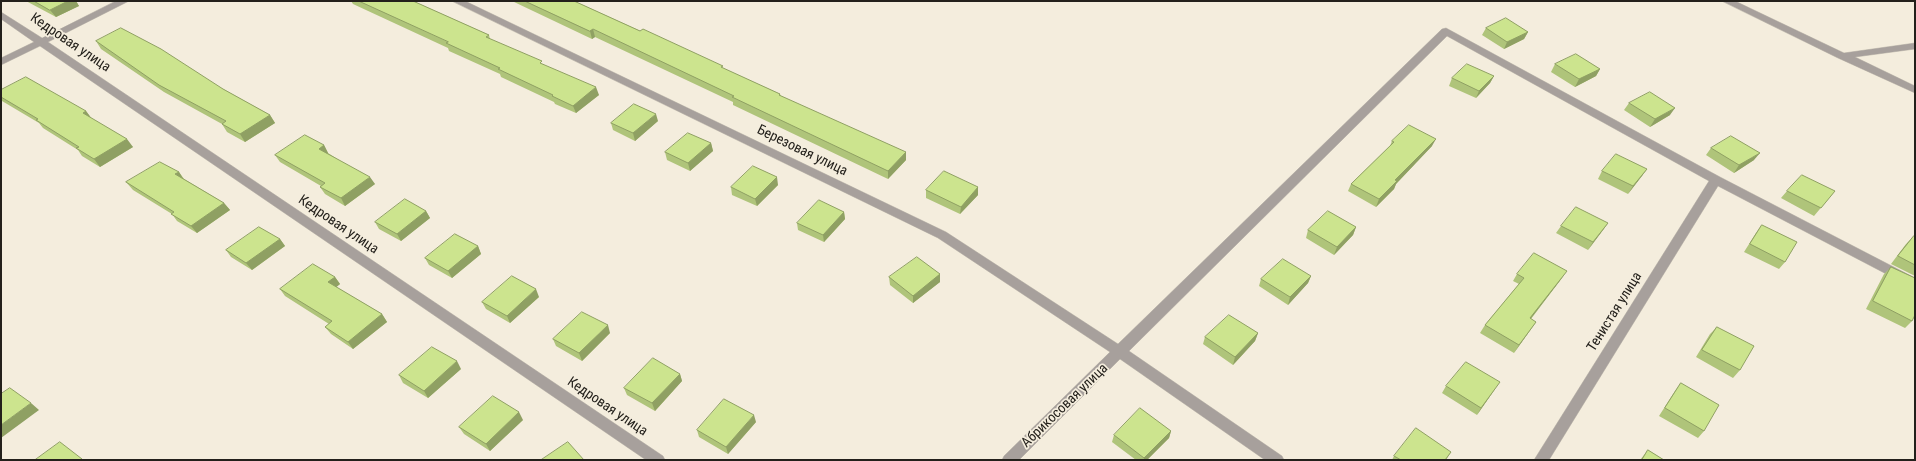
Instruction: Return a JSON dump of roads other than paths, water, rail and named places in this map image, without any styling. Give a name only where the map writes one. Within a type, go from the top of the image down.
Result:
[{"type":"street","points":[[1,62],[124,1]]},
{"type":"street","name":"Березовая улица","points":[[457,1],[942,235],[1120,352],[1277,460]]},
{"type":"street","points":[[1727,1],[1915,90]]},
{"type":"street","name":"Кедровая улица","points":[[1,15],[42,41],[658,460]]},
{"type":"street","name":"Абрикосовая улица","points":[[1009,460],[1446,31],[1716,180]]},
{"type":"street","points":[[1842,56],[1915,46]]},
{"type":"street","points":[[1716,180],[1915,284]]},
{"type":"street","name":"Тенистая улица","points":[[1541,460],[1716,180]]}]
